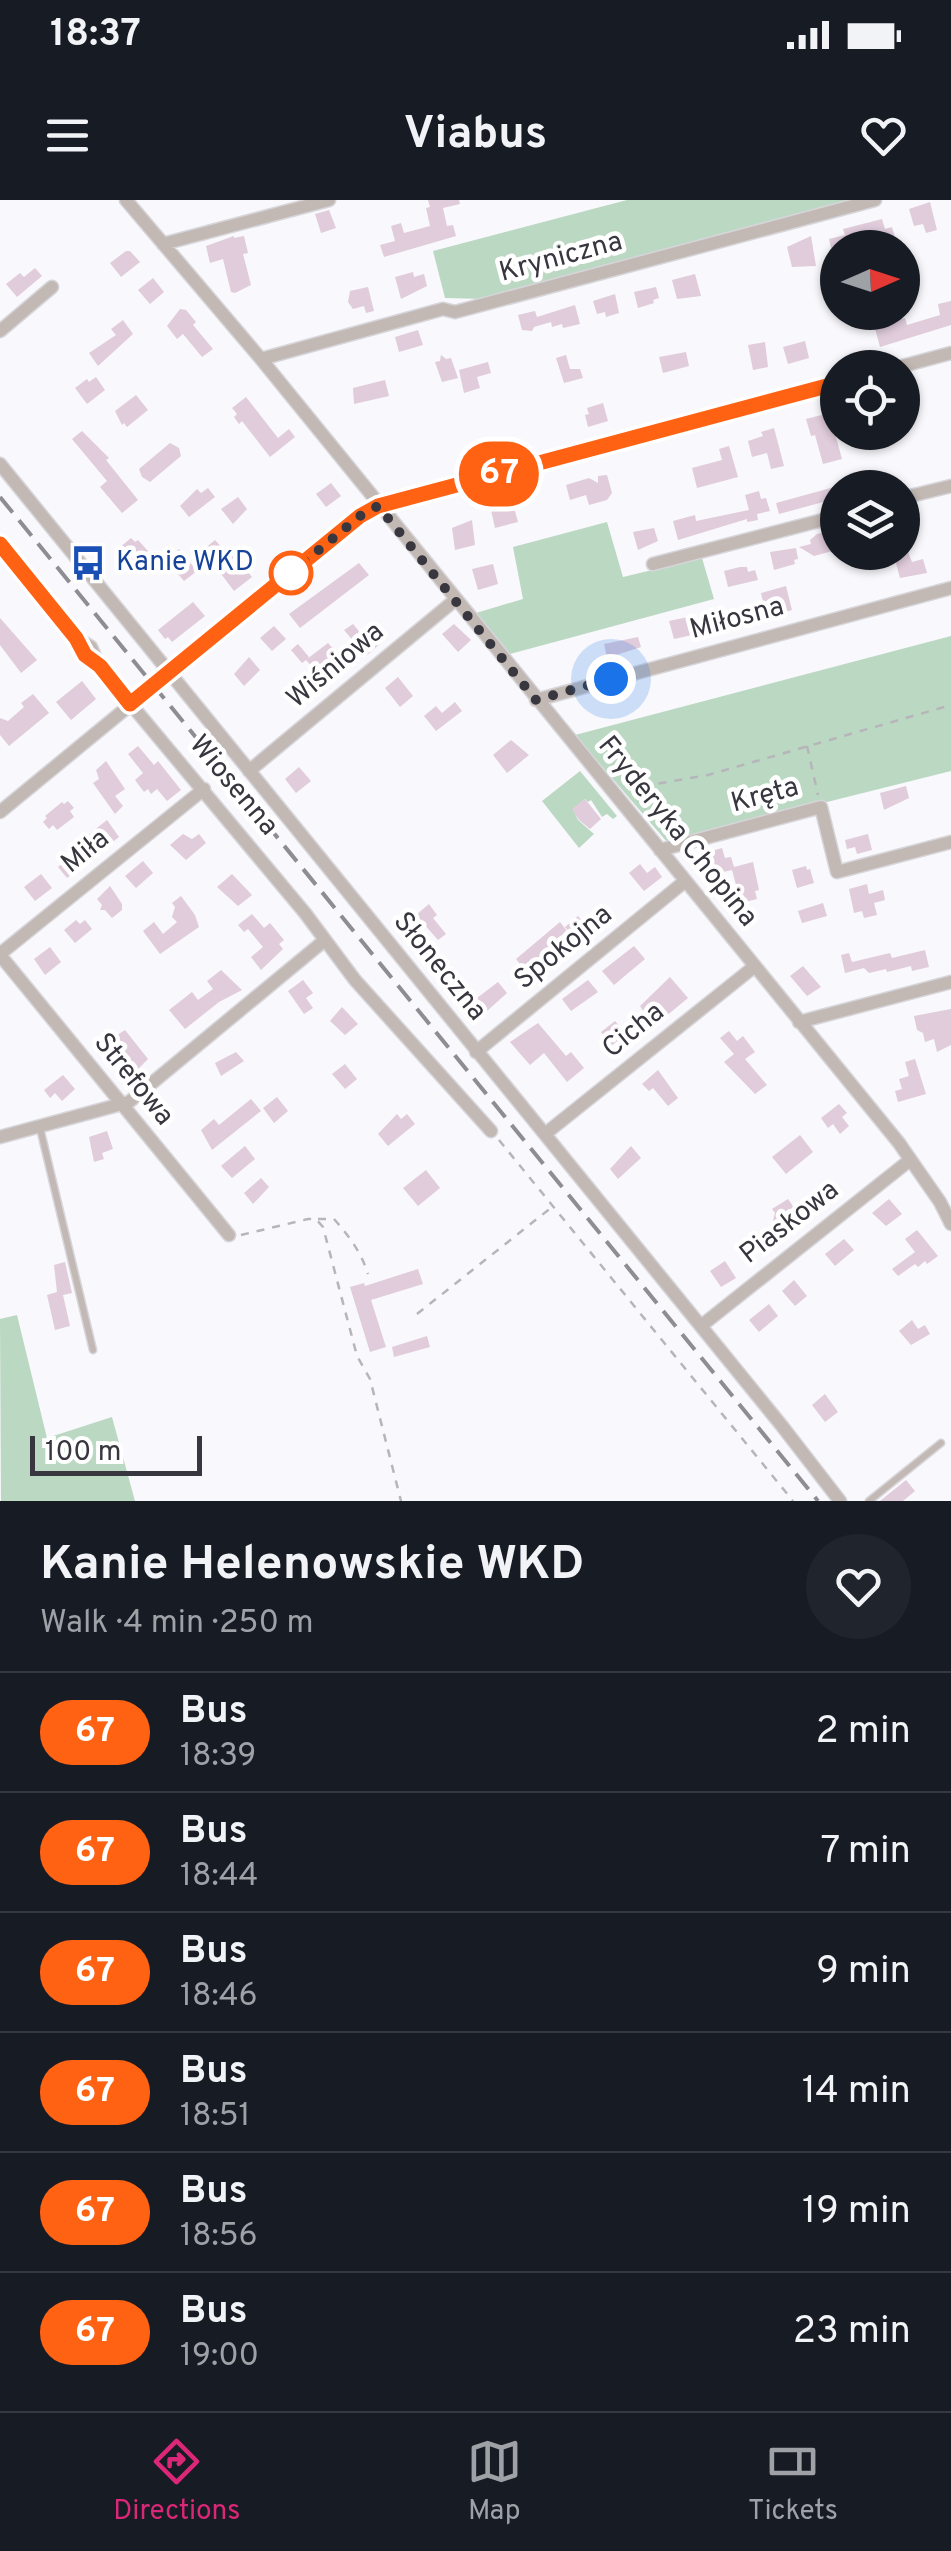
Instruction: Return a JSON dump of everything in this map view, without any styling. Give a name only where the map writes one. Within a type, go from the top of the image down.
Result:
[{"type":"street","name":"Fryderyka Chopina","points":[[126,200],[261,359],[800,1022],[910,1160],[951,1224]]},
{"type":"street","points":[[163,244],[330,200]]},
{"type":"street","name":"Kryniczna","points":[[261,359],[443,309],[455,312],[875,200]]},
{"type":"street","points":[[0,331],[52,287]]},
{"type":"street","points":[[920,361],[951,352]]},
{"type":"street","points":[[0,812],[360,516],[378,506],[820,388]]},
{"type":"street","name":"Słoneczna","points":[[0,464],[840,1501]]},
{"type":"street","points":[[920,494],[951,486]]},
{"type":"street","points":[[654,564],[820,521]]},
{"type":"street","name":"Wiosenna","points":[[0,544],[76,638],[91,647],[100,666],[130,704],[204,788],[324,940],[491,1131]]},
{"type":"street","name":"Miłosna","points":[[536,700],[951,588]]},
{"type":"street","name":"Wiśniowa","points":[[249,771],[455,600]]},
{"type":"street","name":"Miła","points":[[0,954],[204,788]]},
{"type":"street","name":"Kręta","points":[[660,850],[821,806],[837,872],[951,842]]},
{"type":"street","name":"Spokojna","points":[[476,1052],[684,882]]},
{"type":"street","points":[[0,1137],[122,1106],[324,940]]},
{"type":"street","name":"Strefowa","points":[[0,954],[229,1236]]},
{"type":"street","name":"Cicha","points":[[545,1134],[754,966]]},
{"type":"street","points":[[800,1022],[951,982]]},
{"type":"street","name":"Piaskowa","points":[[701,1326],[910,1160]]},
{"type":"lane","points":[[40,1127],[93,1350]]},
{"type":"lane","points":[[869,1501],[941,1443]]},
{"type":"path","points":[[611,793],[708,775],[951,704]]},
{"type":"path","points":[[807,746],[821,806]]},
{"type":"path","points":[[491,1131],[794,1501]]},
{"type":"path","points":[[416,1314],[553,1206]]},
{"type":"path","points":[[316,1218],[323,1228],[357,1356],[370,1379],[402,1501]]},
{"type":"path","points":[[229,1236],[316,1218],[334,1219],[362,1256],[368,1274]]},
{"type":"green space","points":[[627,200],[855,200],[485,299],[445,298],[433,251]]},
{"type":"green space","points":[[607,522],[623,577],[702,558],[714,599],[510,654],[476,613],[523,599],[513,547]]},
{"type":"green space","points":[[951,636],[951,771],[667,842],[575,735]]},
{"type":"green space","points":[[580,771],[617,816],[602,817],[591,800],[585,799],[573,809],[578,820],[594,834],[579,848],[542,801]]},
{"type":"green space","points":[[17,1315],[47,1438],[112,1417],[135,1501],[1,1501],[0,1319]]},
{"type":"building","points":[[428,200],[459,200],[460,204],[443,208],[447,226],[453,225],[456,236],[384,257],[380,245],[395,241],[391,226],[401,223],[404,233],[430,226]]},
{"type":"building","points":[[930,202],[937,230],[926,233],[923,224],[914,226],[909,209]]},
{"type":"building","points":[[329,210],[336,228],[321,233],[315,214]]},
{"type":"building","points":[[882,219],[885,229],[893,230],[843,230]]},
{"type":"building","points":[[244,236],[248,253],[243,254],[251,285],[235,293],[231,292],[223,259],[210,263],[206,246]]},
{"type":"building","points":[[811,236],[816,266],[792,267],[787,247]]},
{"type":"building","points":[[126,251],[140,262],[121,277],[110,263]]},
{"type":"building","points":[[35,268],[42,276],[17,297],[6,284]]},
{"type":"building","points":[[413,272],[414,277],[424,274],[427,286],[401,299],[395,277]]},
{"type":"building","points":[[695,274],[701,296],[677,299],[672,280]]},
{"type":"building","points":[[153,278],[164,292],[150,304],[138,290]]},
{"type":"building","points":[[368,287],[374,311],[366,313],[364,306],[353,309],[348,302],[350,291]]},
{"type":"building","points":[[656,287],[659,298],[638,308],[634,292]]},
{"type":"building","points":[[615,294],[619,313],[606,317],[605,312],[597,314],[593,301]]},
{"type":"building","points":[[951,301],[951,325],[880,347],[875,330],[920,330],[920,321],[940,315],[938,304]]},
{"type":"building","points":[[575,305],[580,324],[563,328],[562,324],[552,327],[551,322],[532,331],[522,330],[518,315],[535,311],[537,317]]},
{"type":"building","points":[[180,309],[186,310],[196,322],[193,325],[213,349],[202,357],[183,334],[177,339],[167,326]]},
{"type":"building","points":[[123,320],[133,334],[98,366],[89,353],[116,335],[111,329]]},
{"type":"building","points":[[418,330],[423,345],[399,352],[395,337]]},
{"type":"building","points":[[805,341],[809,358],[788,364],[783,347]]},
{"type":"building","points":[[765,342],[768,367],[753,370],[748,345]]},
{"type":"building","points":[[686,352],[689,366],[663,373],[659,357]]},
{"type":"building","points":[[441,355],[451,358],[458,378],[442,382],[435,362],[440,361]]},
{"type":"building","points":[[566,355],[570,369],[580,369],[583,378],[564,383],[556,358]]},
{"type":"building","points":[[488,362],[491,373],[477,377],[480,388],[464,393],[459,370]]},
{"type":"building","points":[[96,377],[105,390],[87,404],[75,388]]},
{"type":"building","points":[[385,380],[389,396],[354,404],[353,388]]},
{"type":"building","points":[[136,395],[148,410],[127,427],[115,411]]},
{"type":"building","points":[[246,397],[278,438],[289,429],[295,437],[270,457],[242,421],[239,424],[234,417],[237,414],[232,408]]},
{"type":"building","points":[[603,403],[608,421],[588,427],[587,408]]},
{"type":"building","points":[[820,415],[820,450],[840,450],[842,459],[823,464],[806,419]]},
{"type":"building","points":[[774,428],[784,466],[771,469],[767,453],[752,457],[748,441]]},
{"type":"building","points":[[82,431],[109,458],[106,460],[138,500],[122,513],[100,487],[107,481],[72,439]]},
{"type":"building","points":[[170,443],[179,448],[181,456],[150,482],[142,477],[139,469]]},
{"type":"building","points":[[729,446],[738,477],[697,488],[692,468],[722,460],[719,449]]},
{"type":"building","points":[[607,475],[612,493],[607,500],[589,505],[586,495],[570,500],[566,485],[589,478],[598,483],[598,476]]},
{"type":"building","points":[[331,483],[341,496],[326,507],[316,494]]},
{"type":"building","points":[[208,488],[215,497],[189,517],[180,506],[197,489],[201,493]]},
{"type":"building","points":[[759,491],[770,511],[757,514],[758,520],[747,519],[678,540],[673,521],[695,515],[696,521],[749,510],[745,495]]},
{"type":"building","points":[[820,491],[820,503],[779,514],[776,503]]},
{"type":"building","points":[[238,497],[247,509],[233,524],[221,509]]},
{"type":"building","points":[[513,504],[518,522],[495,528],[491,510]]},
{"type":"building","points":[[472,520],[475,545],[455,550],[452,528]]},
{"type":"building","points":[[654,528],[658,541],[638,550],[633,532]]},
{"type":"building","points":[[820,533],[820,554],[814,556],[799,547],[811,544]]},
{"type":"building","points":[[131,538],[148,551],[132,564],[119,548]]},
{"type":"building","points":[[215,540],[225,551],[228,548],[252,577],[234,591],[203,550]]},
{"type":"building","points":[[796,548],[795,564],[774,570],[770,552]]},
{"type":"building","points":[[179,549],[197,571],[184,581],[166,560]]},
{"type":"building","points":[[923,559],[927,573],[900,578],[898,570],[920,570]]},
{"type":"building","points":[[359,563],[369,575],[300,628],[289,614]]},
{"type":"building","points":[[493,564],[498,584],[478,590],[472,569]]},
{"type":"building","points":[[747,567],[748,572],[755,570],[758,580],[728,587],[724,571]]},
{"type":"building","points":[[786,586],[792,610],[782,613],[780,607],[765,611],[761,593]]},
{"type":"building","points":[[193,602],[205,616],[172,642],[168,637],[165,639],[158,630]]},
{"type":"building","points":[[688,617],[692,635],[674,639],[669,621]]},
{"type":"building","points":[[0,618],[37,660],[21,673],[0,645]]},
{"type":"building","points":[[376,623],[388,637],[366,656],[344,630],[353,624],[362,635]]},
{"type":"building","points":[[454,624],[471,640],[458,652],[442,634]]},
{"type":"building","points":[[274,626],[286,639],[272,651],[260,638]]},
{"type":"building","points":[[638,637],[641,647],[607,658],[604,644]]},
{"type":"building","points":[[328,643],[335,651],[328,656],[341,673],[327,684],[306,660],[302,663],[291,650],[298,644],[307,659]]},
{"type":"building","points":[[249,657],[260,670],[244,686],[234,674]]},
{"type":"building","points":[[398,677],[413,696],[400,707],[385,688]]},
{"type":"building","points":[[82,681],[96,699],[71,720],[56,702]]},
{"type":"building","points":[[33,694],[49,713],[9,746],[0,735],[0,718],[8,721]]},
{"type":"building","points":[[455,702],[462,711],[436,731],[424,716],[436,706],[442,713]]},
{"type":"building","points":[[511,740],[529,755],[507,773],[493,755]]},
{"type":"building","points":[[138,746],[154,765],[158,761],[181,790],[167,801],[157,789],[151,794],[148,789],[144,792],[135,780],[143,773],[128,754]]},
{"type":"building","points":[[106,761],[125,789],[115,796],[123,806],[115,814],[93,783],[99,779],[96,770]]},
{"type":"building","points":[[299,767],[311,781],[296,793],[285,779]]},
{"type":"building","points":[[906,786],[909,798],[884,810],[880,793]]},
{"type":"building","points":[[585,799],[601,819],[590,829],[572,809]]},
{"type":"building","points":[[68,801],[74,808],[70,811],[74,817],[57,830],[53,825],[49,829],[43,822],[45,816]]},
{"type":"building","points":[[107,820],[119,837],[67,878],[58,867],[91,841],[87,836]]},
{"type":"building","points":[[183,834],[192,839],[199,834],[206,843],[186,860],[170,845]]},
{"type":"building","points":[[868,834],[872,850],[857,854],[855,847],[847,849],[845,840]]},
{"type":"building","points":[[722,848],[734,867],[753,862],[757,899],[741,903],[732,870],[714,874],[711,864],[705,865],[702,854]]},
{"type":"building","points":[[143,861],[153,873],[136,888],[125,876]]},
{"type":"building","points":[[640,864],[647,873],[655,867],[662,877],[644,891],[629,873]]},
{"type":"building","points":[[806,866],[814,883],[797,888],[792,870]]},
{"type":"building","points":[[41,874],[52,888],[35,901],[24,887]]},
{"type":"building","points":[[232,874],[252,895],[238,906],[217,887]]},
{"type":"building","points":[[867,884],[869,894],[883,890],[885,900],[874,903],[877,915],[864,918],[862,911],[854,913],[849,889]]},
{"type":"building","points":[[110,886],[122,904],[122,910],[112,918],[100,910],[102,905],[97,899]]},
{"type":"building","points":[[181,896],[199,927],[160,954],[143,931],[154,922],[163,934],[177,922],[172,917],[172,903]]},
{"type":"building","points":[[823,903],[827,916],[802,923],[798,911]]},
{"type":"building","points":[[429,904],[437,915],[433,918],[446,934],[438,940],[416,915]]},
{"type":"building","points":[[252,914],[264,928],[270,923],[284,940],[279,944],[283,949],[261,970],[251,957],[263,947],[248,929],[244,932],[238,925]]},
{"type":"building","points":[[578,916],[582,921],[587,917],[595,927],[588,937],[577,941],[565,927]]},
{"type":"building","points":[[76,920],[80,924],[85,920],[92,929],[75,943],[64,930]]},
{"type":"building","points":[[560,922],[567,931],[554,941],[558,945],[526,972],[516,959]]},
{"type":"building","points":[[634,946],[645,959],[614,985],[602,971]]},
{"type":"building","points":[[50,947],[61,962],[45,975],[34,959]]},
{"type":"building","points":[[925,950],[929,967],[912,971],[911,966],[887,972],[886,969],[869,973],[864,968],[845,973],[841,955],[849,953],[852,962]]},
{"type":"building","points":[[803,966],[821,987],[807,996],[790,976]]},
{"type":"building","points":[[221,970],[242,990],[219,1002],[185,1029],[169,1010],[192,992],[198,1000],[213,989],[207,981]]},
{"type":"building","points":[[670,977],[688,998],[648,1031],[637,1017],[644,1012],[640,1006]]},
{"type":"building","points":[[303,980],[313,993],[306,998],[313,1008],[304,1014],[288,991]]},
{"type":"building","points":[[588,980],[598,992],[571,1011],[562,999]]},
{"type":"building","points":[[498,982],[507,993],[487,1011],[477,998]]},
{"type":"building","points":[[342,1007],[358,1024],[345,1035],[330,1021]]},
{"type":"building","points":[[951,1009],[951,1045],[937,1052],[934,1039],[925,1042],[923,1033],[917,1030],[914,1016]]},
{"type":"building","points":[[615,1021],[626,1034],[611,1046],[601,1032]]},
{"type":"building","points":[[538,1023],[566,1056],[571,1052],[584,1068],[567,1082],[544,1053],[530,1065],[510,1042]]},
{"type":"building","points":[[125,1030],[148,1059],[134,1073],[108,1041]]},
{"type":"building","points":[[729,1031],[737,1041],[743,1036],[755,1052],[745,1059],[767,1085],[755,1094],[724,1062],[734,1054],[720,1038]]},
{"type":"building","points":[[236,1052],[244,1061],[221,1076],[215,1063]]},
{"type":"building","points":[[915,1059],[926,1094],[898,1102],[895,1091],[902,1089],[899,1079],[909,1076],[905,1062]]},
{"type":"building","points":[[345,1064],[357,1079],[345,1089],[332,1074]]},
{"type":"building","points":[[658,1070],[678,1098],[668,1106],[653,1088],[649,1091],[642,1084]]},
{"type":"building","points":[[63,1075],[75,1089],[62,1101],[55,1093],[50,1098],[44,1090]]},
{"type":"building","points":[[277,1097],[288,1111],[274,1123],[263,1108]]},
{"type":"building","points":[[251,1099],[261,1111],[212,1150],[201,1130],[214,1119],[219,1125]]},
{"type":"building","points":[[839,1104],[847,1113],[842,1117],[849,1126],[840,1134],[833,1124],[828,1128],[821,1118]]},
{"type":"building","points":[[397,1114],[401,1119],[407,1114],[415,1124],[388,1146],[378,1134]]},
{"type":"building","points":[[107,1131],[113,1149],[102,1153],[104,1159],[94,1162],[89,1137]]},
{"type":"building","points":[[800,1135],[813,1152],[786,1174],[772,1157]]},
{"type":"building","points":[[245,1146],[255,1159],[232,1178],[221,1166]]},
{"type":"building","points":[[631,1146],[641,1158],[618,1179],[610,1169]]},
{"type":"building","points":[[426,1170],[440,1188],[418,1206],[403,1188]]},
{"type":"building","points":[[261,1178],[269,1187],[253,1204],[244,1193]]},
{"type":"building","points":[[788,1199],[801,1218],[790,1227],[772,1224],[772,1209]]},
{"type":"building","points":[[889,1199],[902,1214],[886,1226],[872,1213]]},
{"type":"building","points":[[917,1230],[938,1256],[927,1264],[915,1264],[898,1276],[892,1269],[915,1252],[905,1239]]},
{"type":"building","points":[[844,1239],[854,1250],[835,1266],[825,1254]]},
{"type":"building","points":[[725,1261],[736,1278],[721,1287],[710,1271]]},
{"type":"building","points":[[65,1262],[72,1293],[63,1295],[70,1326],[55,1330],[47,1295],[57,1292],[54,1265]]},
{"type":"building","points":[[418,1269],[423,1284],[371,1300],[386,1347],[370,1352],[350,1287]]},
{"type":"building","points":[[794,1280],[807,1296],[795,1306],[782,1291]]},
{"type":"building","points":[[769,1304],[778,1316],[759,1332],[749,1320]]},
{"type":"building","points":[[912,1320],[918,1329],[925,1325],[930,1334],[911,1345],[899,1331]]},
{"type":"building","points":[[427,1336],[430,1347],[394,1357],[392,1347]]},
{"type":"building","points":[[825,1394],[838,1412],[825,1422],[812,1405]]},
{"type":"building","points":[[906,1480],[915,1491],[903,1501],[880,1501]]},
{"type":"railway","points":[[0,497],[818,1501]]},
{"type":"bus line","name":"67","points":[[0,544],[76,638],[85,655],[100,666],[130,704],[360,516],[378,506],[820,388]]},
{"type":"place","name":"Kanie WKD","points":[[88,563]]},
{"type":"route","points":[[291,573],[360,516],[378,506],[536,700],[611,679]]}]
